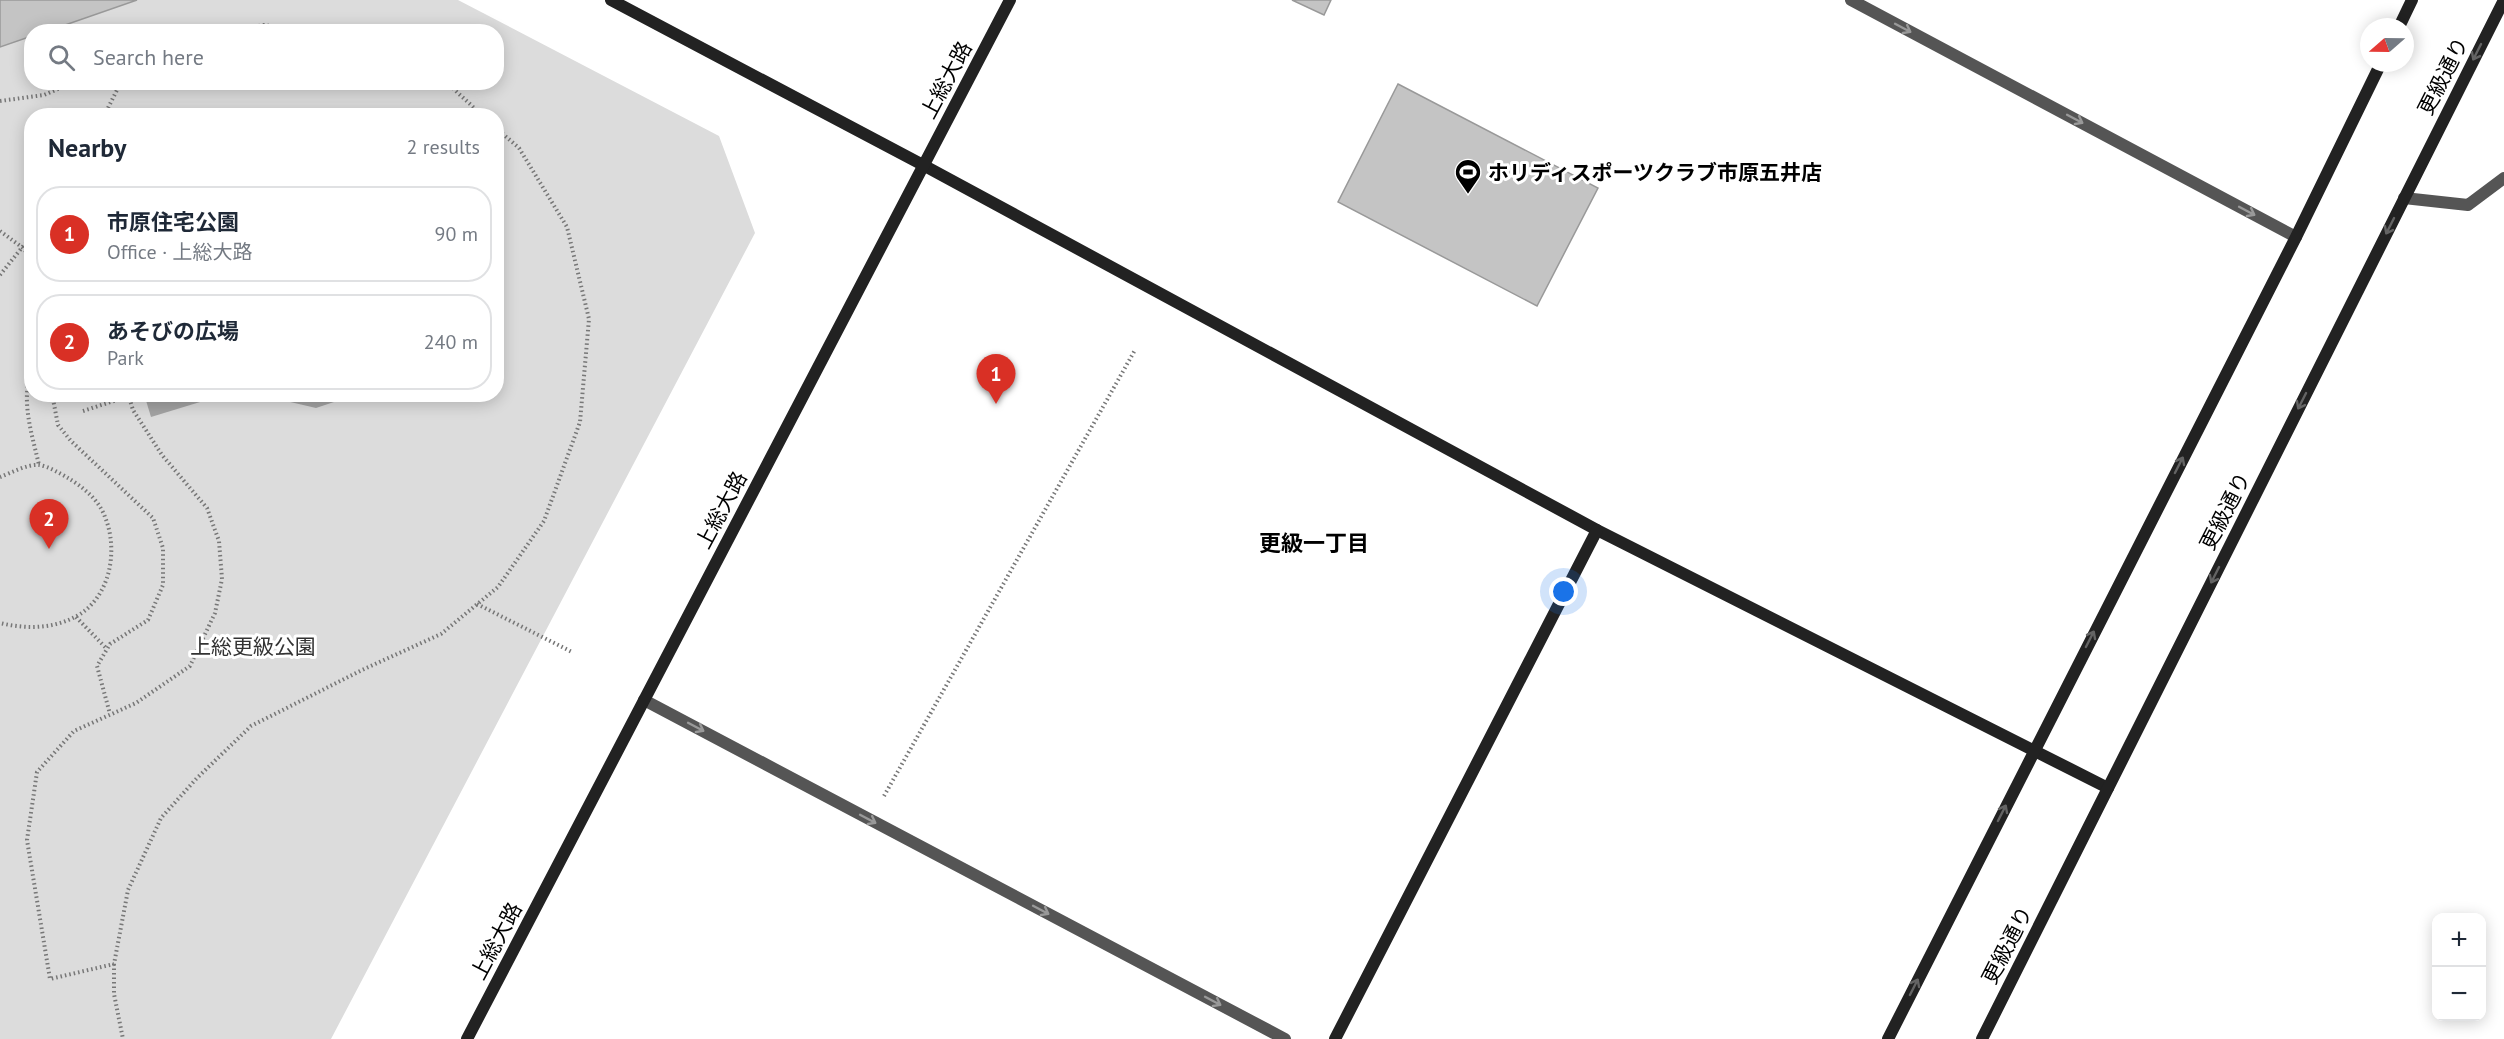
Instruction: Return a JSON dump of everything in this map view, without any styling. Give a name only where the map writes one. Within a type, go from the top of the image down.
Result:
[{"type":"street","points":[[611,0],[923,165],[1597,530],[2108,788]]},
{"type":"street","name":"上総大路","points":[[467,1039],[1010,0]]},
{"type":"street","points":[[1851,0],[2296,237]]},
{"type":"street","points":[[2403,18],[2412,0]]},
{"type":"street","name":"更級通り","points":[[1982,1039],[2504,0]]},
{"type":"street","points":[[1888,1039],[2033,750],[2296,237],[2377,72]]},
{"type":"street","points":[[2404,198],[2468,205],[2504,178]]},
{"type":"street","points":[[1335,1039],[1597,530]]},
{"type":"street","points":[[644,700],[1285,1039]]},
{"type":"path","points":[[0,101],[44,95],[56,90]]},
{"type":"path","points":[[108,108],[117,90]]},
{"type":"path","points":[[455,90],[474,108]]},
{"type":"path","points":[[123,1039],[114,994],[114,964],[128,890],[161,818],[197,778],[251,726],[362,670],[441,634],[498,587],[544,521],[580,422],[589,319],[567,227],[519,148],[504,135]]},
{"type":"path","points":[[0,231],[23,248],[0,275]]},
{"type":"path","points":[[879,805],[1135,351]]},
{"type":"path","points":[[27,402],[39,465]]},
{"type":"path","points":[[53,402],[58,425],[70,441],[153,518],[163,548],[163,585],[148,620],[107,649],[97,666],[110,714]]},
{"type":"path","points":[[83,411],[109,402]]},
{"type":"path","points":[[114,964],[50,979],[27,840],[37,772],[74,731],[136,703],[190,666],[214,613],[222,579],[219,541],[207,508],[162,455],[133,410],[131,402]]},
{"type":"path","points":[[0,477],[39,465],[63,475],[86,489],[105,516],[112,546],[109,573],[98,598],[76,617],[52,625],[22,628],[0,623]]},
{"type":"path","points":[[477,604],[572,652]]},
{"type":"path","points":[[76,617],[107,649]]},
{"type":"green space","name":"上総更級公園","points":[[0,0],[458,0],[719,136],[755,233],[331,1039],[0,1039]]},
{"type":"shaded area","points":[[146,402],[200,402],[151,417]]},
{"type":"shaded area","points":[[290,402],[334,402],[316,408]]},
{"type":"building","points":[[0,0],[137,0],[68,24],[24,24],[24,39],[0,47]]},
{"type":"building","points":[[1292,0],[1331,0],[1324,15]]},
{"type":"building","name":"ホリディスポーツクラブ市原五井店","points":[[1398,84],[1598,188],[1537,306],[1338,202]]},
{"type":"place","name":"ホリディスポーツクラブ市原五井店","points":[[1468,195]]},
{"type":"place","name":"市原住宅公園","points":[[996,404]]},
{"type":"place","name":"あそびの広場","points":[[49,549]]},
{"type":"district","name":"更級一丁目","points":[[1314,543]]}]
